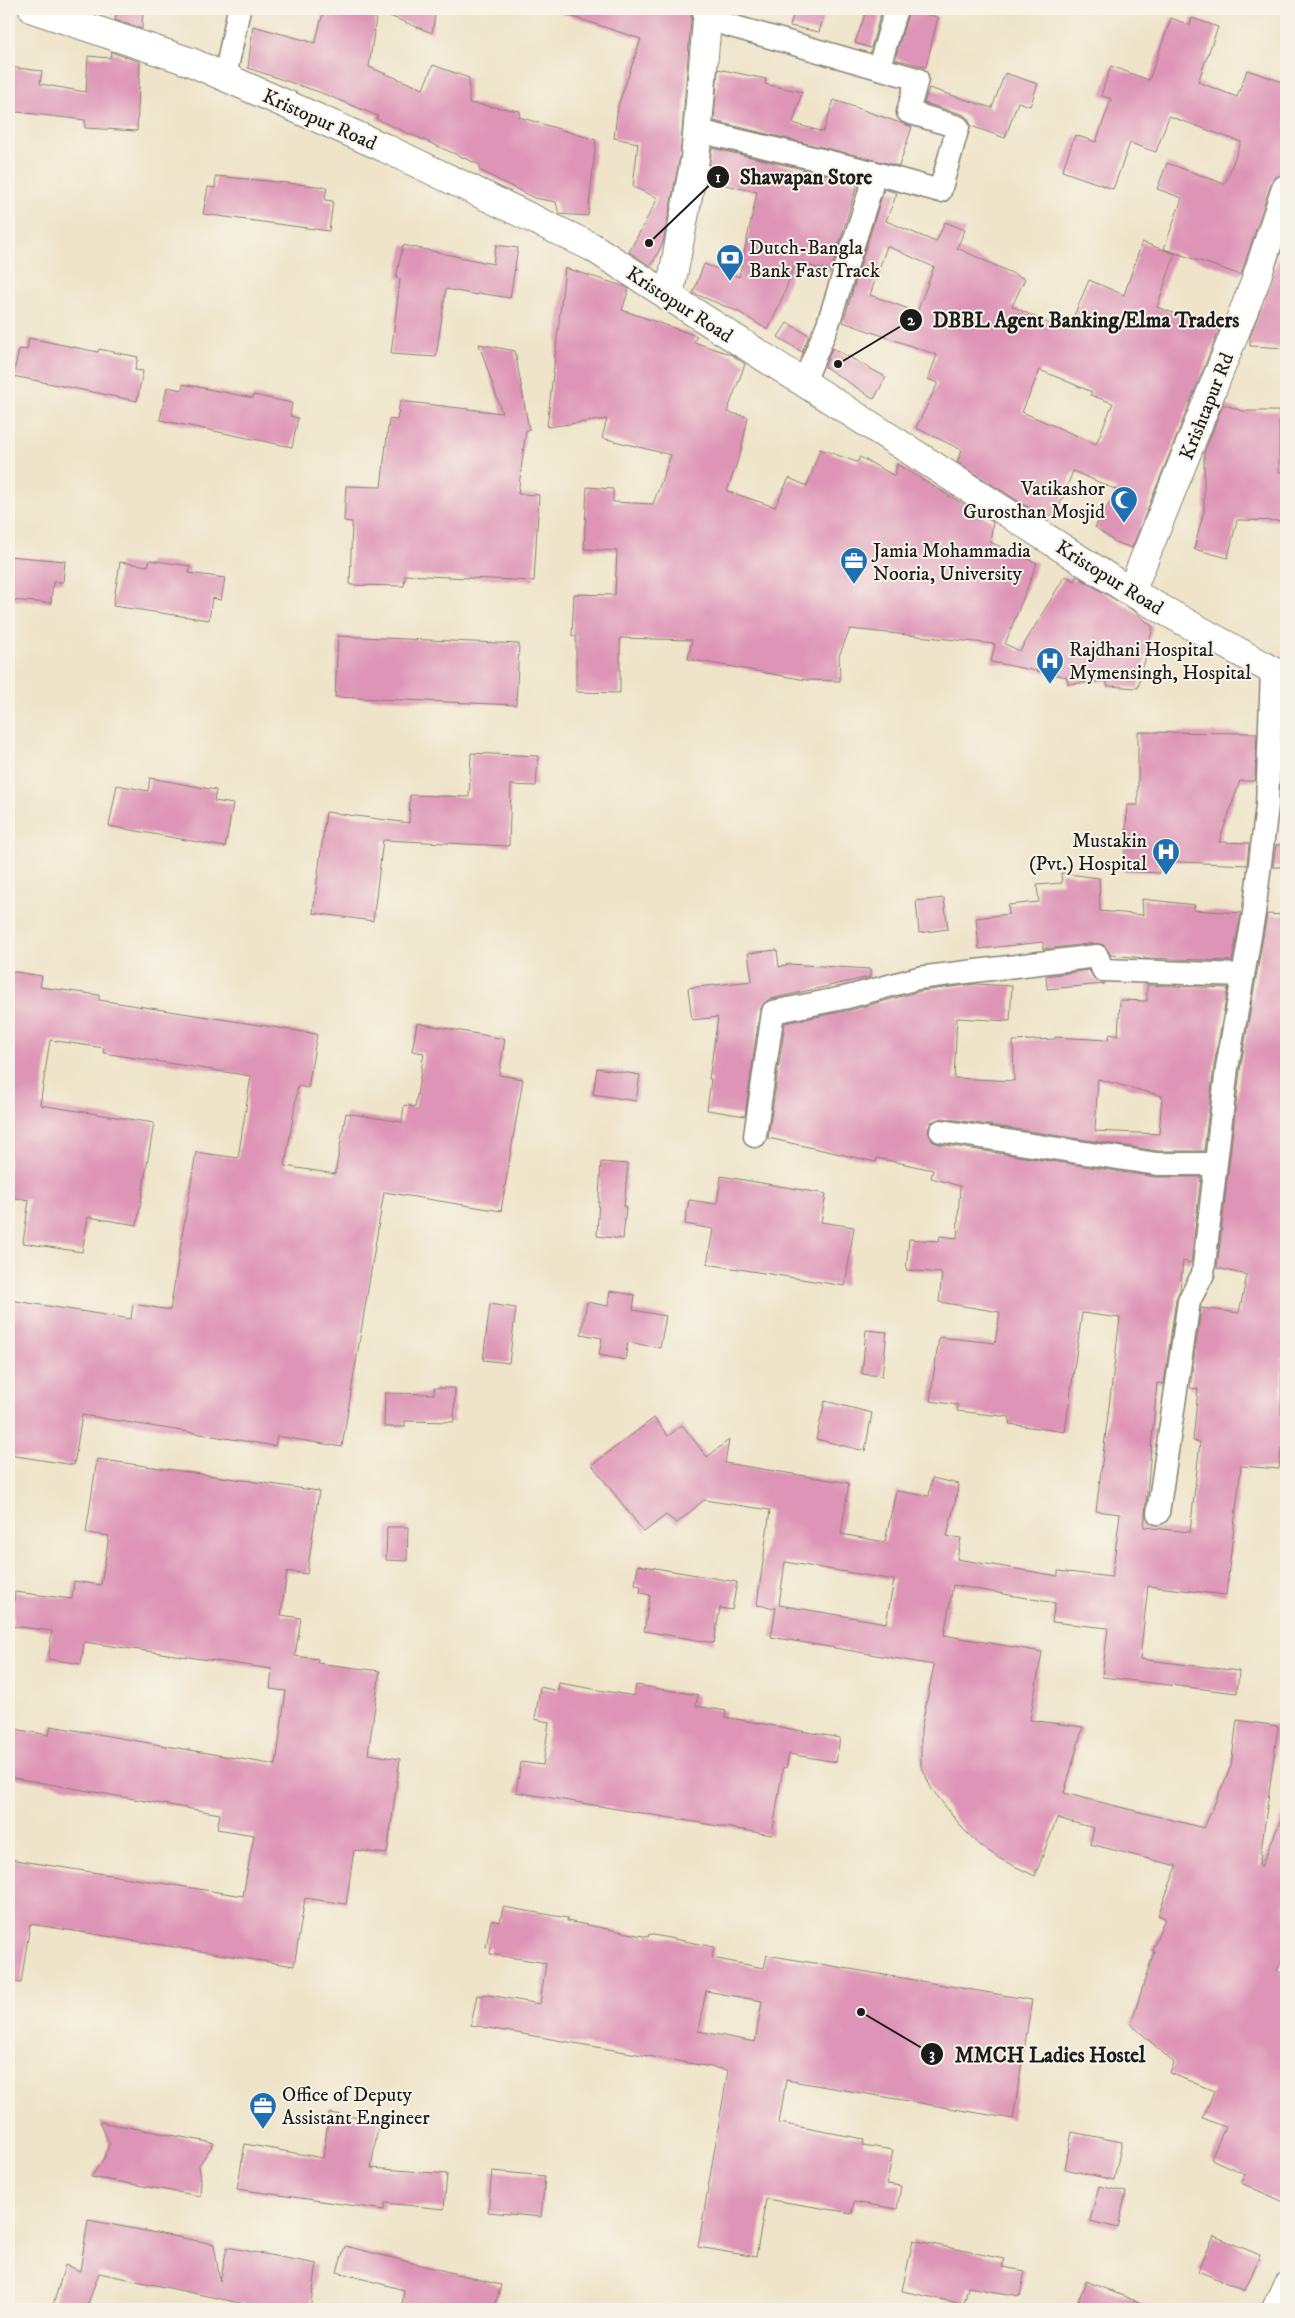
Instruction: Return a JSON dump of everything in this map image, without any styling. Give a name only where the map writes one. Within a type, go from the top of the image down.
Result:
[{"type":"main road","name":"Kristopur Road","points":[[32,9],[191,62],[385,148],[592,247],[1131,592],[1279,674]]},
{"type":"main road","points":[[669,297],[695,159],[707,14]]},
{"type":"main road","name":"Krishtapur Rd","points":[[1131,592],[1254,285],[1286,189]]},
{"type":"main road","points":[[1276,2309],[1286,2287]]},
{"type":"street","points":[[225,77],[239,9]]},
{"type":"street","points":[[879,68],[896,9]]},
{"type":"street","points":[[698,132],[872,172],[940,191],[958,127],[908,112],[917,79],[707,14]]},
{"type":"street","points":[[804,382],[828,324],[871,188],[872,172]]},
{"type":"street","points":[[1158,1513],[1189,1301],[1203,1274],[1227,1068],[1254,913],[1267,806],[1279,674]]},
{"type":"street","points":[[755,1136],[773,1012],[848,997],[918,978],[1097,956],[1104,970],[1243,975]]},
{"type":"street","points":[[941,1131],[1158,1164],[1216,1164]]},
{"type":"building","points":[[117,9],[143,9],[142,29],[115,20]]},
{"type":"building","points":[[324,9],[436,9],[432,33],[377,11],[369,67],[423,89],[433,65],[469,78],[469,103],[520,111],[519,117],[596,140],[588,216],[559,214],[556,202],[534,198],[479,170],[480,165],[376,119],[378,116],[319,92],[248,68],[253,26],[315,43]]},
{"type":"building","points":[[562,9],[692,9],[680,157],[663,243],[651,266],[629,252],[658,198],[633,187],[638,143],[614,138],[618,106],[641,39],[561,13]]},
{"type":"building","points":[[795,9],[826,9],[819,32],[790,26]]},
{"type":"building","points":[[867,9],[882,9],[871,48],[855,43]]},
{"type":"building","points":[[909,10],[938,17],[926,67],[895,59]]},
{"type":"building","points":[[1171,18],[1190,25],[1192,18],[1218,27],[1198,82],[1237,97],[1247,70],[1286,83],[1286,174],[1276,177],[1271,184],[1241,275],[1164,249],[1182,198],[1157,189],[1167,163],[1225,184],[1241,142],[1169,116],[1156,152],[1130,143],[1113,189],[1062,171],[1075,135],[1096,142],[1111,99],[1101,95],[1111,66],[1149,80]]},
{"type":"building","points":[[111,52],[140,62],[137,131],[85,128],[85,120],[9,111],[9,67],[42,71],[40,84],[86,92],[88,56],[110,58]]},
{"type":"building","points":[[718,69],[766,79],[765,84],[802,92],[793,123],[823,132],[834,100],[912,127],[899,166],[714,121]]},
{"type":"building","points":[[1005,73],[1038,84],[1030,106],[1018,102],[1005,138],[971,126],[968,118],[962,114],[924,103],[929,88],[992,108]]},
{"type":"building","points":[[712,148],[858,182],[831,271],[795,263],[768,330],[739,312],[693,293],[704,264],[739,277],[757,192],[707,181]]},
{"type":"building","points":[[216,176],[327,187],[325,200],[333,201],[329,231],[203,214],[208,187],[215,188]]},
{"type":"building","points":[[884,189],[897,193],[886,221],[936,242],[945,222],[965,230],[957,248],[1025,279],[1012,306],[1067,332],[1089,280],[1124,295],[1142,242],[1175,254],[1157,307],[1219,330],[1132,548],[1115,542],[1095,527],[1117,490],[1073,471],[1055,517],[1024,505],[957,462],[962,450],[916,428],[938,383],[928,379],[937,355],[843,322]],"holes":[[[887,246],[934,267],[917,312],[870,295]],[[1040,370],[1092,392],[1090,395],[1113,403],[1096,444],[1022,412]]]},
{"type":"building","points":[[1286,238],[1286,348],[1250,346],[1250,337]]},
{"type":"building","points":[[403,245],[493,264],[496,245],[518,248],[510,298],[478,293],[477,295],[446,289],[436,357],[391,354],[400,279],[396,278]]},
{"type":"building","points":[[565,268],[626,287],[629,289],[622,310],[697,336],[694,342],[732,355],[745,364],[727,412],[748,417],[741,451],[727,491],[775,507],[789,478],[807,486],[820,449],[857,462],[860,457],[895,476],[897,464],[993,522],[990,542],[1037,563],[1005,644],[1020,651],[1065,576],[1075,581],[1076,576],[1134,611],[1153,627],[1138,688],[1107,686],[1107,681],[1068,684],[1067,677],[991,662],[995,644],[850,629],[839,656],[840,681],[806,680],[688,659],[692,640],[620,638],[620,693],[576,692],[576,636],[572,636],[574,594],[615,595],[617,551],[584,549],[587,487],[613,489],[613,502],[653,504],[671,455],[602,438],[607,419],[547,427]]},
{"type":"building","points":[[787,323],[809,335],[802,352],[778,337]]},
{"type":"building","points":[[29,338],[98,352],[99,349],[138,357],[135,370],[143,371],[137,401],[13,376],[19,349],[27,350]]},
{"type":"building","points":[[479,344],[515,351],[529,430],[526,430],[518,494],[539,495],[534,581],[405,575],[404,586],[350,585],[352,522],[344,521],[346,486],[381,487],[389,419],[397,420],[400,401],[502,413]]},
{"type":"building","points":[[832,348],[886,377],[874,399],[825,367]]},
{"type":"building","points":[[183,384],[253,398],[253,395],[292,403],[290,416],[298,418],[292,447],[160,420],[167,387],[182,390]]},
{"type":"building","points":[[1223,404],[1242,411],[1279,411],[1279,472],[1286,472],[1285,521],[1237,520],[1228,558],[1194,549],[1204,511],[1204,453]]},
{"type":"building","points":[[9,556],[65,561],[63,582],[53,582],[51,603],[9,600]]},
{"type":"building","points":[[150,560],[190,566],[189,573],[225,578],[221,600],[212,598],[209,620],[113,606],[120,562],[148,566]]},
{"type":"building","points":[[338,636],[519,644],[516,705],[335,697]]},
{"type":"building","points":[[1138,732],[1257,733],[1255,781],[1240,781],[1219,842],[1249,843],[1247,865],[1160,861],[1159,873],[1124,871],[1127,805],[1138,805]]},
{"type":"building","points":[[1283,733],[1286,733],[1286,781],[1281,781]]},
{"type":"building","points":[[471,753],[538,756],[536,786],[511,785],[509,846],[383,840],[373,921],[313,913],[326,812],[409,823],[410,795],[469,797]]},
{"type":"building","points":[[150,778],[216,790],[214,801],[233,804],[225,847],[109,826],[117,785],[148,791]]},
{"type":"building","points":[[1276,845],[1286,845],[1286,867],[1273,867]]},
{"type":"building","points":[[1061,873],[1099,878],[1100,911],[1143,915],[1142,899],[1195,905],[1193,910],[1241,913],[1232,961],[1111,955],[1104,945],[1096,943],[1043,949],[1043,942],[979,949],[976,918],[1009,914],[1008,905],[1039,902],[1037,885],[1062,883]]},
{"type":"building","points":[[944,898],[948,929],[919,933],[916,901]]},
{"type":"building","points":[[1267,914],[1286,915],[1286,1359],[1282,1358],[1281,1415],[1286,1415],[1286,1449],[1281,1449],[1279,1469],[1241,1466],[1226,1595],[1148,1586],[1140,1659],[1239,1671],[1237,1693],[1102,1677],[1108,1628],[1052,1622],[1055,1603],[953,1585],[944,1635],[1042,1652],[1030,1720],[1083,1727],[1064,1793],[1204,1828],[1231,1766],[1237,1720],[1278,1726],[1259,1866],[1261,1867],[1286,1807],[1286,1949],[1277,1971],[1286,1975],[1286,2203],[1241,2183],[1245,2174],[1211,2159],[1225,2127],[1203,2118],[1214,2091],[1170,2073],[1174,2063],[1131,2024],[1154,1951],[1152,1950],[1165,1918],[1158,1915],[1177,1866],[1090,1844],[1094,1828],[1057,1818],[1035,1876],[1002,1860],[981,1846],[964,1830],[931,1788],[921,1765],[921,1729],[934,1665],[771,1637],[776,1608],[757,1605],[770,1510],[704,1500],[677,1523],[666,1515],[644,1532],[592,1465],[654,1418],[668,1436],[682,1425],[707,1457],[729,1440],[725,1463],[849,1483],[841,1534],[885,1542],[896,1491],[929,1496],[932,1478],[959,1484],[947,1536],[961,1538],[957,1559],[1058,1576],[1058,1571],[1112,1577],[1120,1514],[1096,1511],[1120,1318],[1082,1313],[1065,1432],[1009,1424],[1010,1417],[957,1411],[958,1405],[930,1401],[939,1337],[995,1343],[1000,1312],[939,1302],[942,1273],[906,1270],[909,1239],[939,1241],[940,1236],[957,1238],[960,1186],[931,1178],[933,1170],[877,1158],[876,1162],[768,1138],[785,1023],[851,1010],[921,991],[975,984],[1012,986],[1010,1021],[957,1018],[954,1078],[1014,1081],[1013,1041],[1055,1039],[1055,1037],[1108,1040],[1110,1034],[1118,1036],[1120,1000],[1147,1001],[1147,985],[1228,988],[1214,1066],[1204,1151],[1158,1151],[943,1118],[931,1122],[928,1130],[932,1141],[939,1144],[1155,1177],[1201,1177],[1191,1263],[1183,1261],[1164,1384],[1157,1383],[1144,1527],[1190,1532],[1200,1442],[1193,1441],[1198,1389],[1190,1388],[1201,1308],[1239,1313],[1247,1275],[1217,1268],[1240,1070]],"holes":[[[1098,1079],[1162,1096],[1159,1134],[1095,1131]],[[785,1562],[894,1580],[886,1623],[779,1605]]]},
{"type":"building","points":[[777,950],[779,967],[788,964],[870,969],[870,977],[770,999],[764,1003],[760,1010],[745,1116],[707,1110],[711,1079],[709,1079],[718,1017],[692,1020],[688,988],[752,981],[748,953]]},
{"type":"building","points":[[1089,970],[1095,980],[1105,984],[1047,989],[1046,976]]},
{"type":"building","points":[[9,971],[42,976],[40,987],[99,995],[99,1000],[317,1034],[308,1088],[298,1086],[285,1166],[335,1174],[346,1113],[402,1122],[404,1105],[415,1107],[424,1053],[412,1051],[417,1023],[505,1039],[499,1075],[523,1079],[501,1211],[384,1192],[342,1447],[277,1436],[275,1446],[82,1415],[74,1465],[9,1455],[9,1300],[131,1319],[133,1304],[170,1310],[196,1152],[238,1158],[251,1076],[103,1053],[104,1048],[50,1040],[40,1105],[154,1123],[137,1225],[88,1217],[82,1252],[23,1243],[29,1200],[9,1197]]},
{"type":"building","points":[[597,1068],[640,1075],[636,1101],[593,1094]]},
{"type":"building","points":[[601,1162],[628,1164],[623,1239],[597,1236]]},
{"type":"building","points":[[721,1176],[826,1194],[821,1222],[854,1227],[845,1286],[707,1264],[713,1229],[685,1224],[689,1200],[717,1204]]},
{"type":"building","points":[[610,1291],[635,1295],[633,1310],[666,1316],[660,1348],[628,1342],[625,1360],[599,1355],[602,1338],[581,1334],[587,1302],[608,1306]]},
{"type":"building","points":[[490,1304],[516,1308],[509,1363],[483,1360]]},
{"type":"building","points":[[866,1330],[887,1332],[882,1376],[862,1374]]},
{"type":"building","points":[[434,1388],[455,1388],[454,1422],[405,1421],[405,1427],[384,1427],[385,1393],[434,1394]]},
{"type":"building","points":[[825,1401],[872,1413],[865,1451],[816,1439]]},
{"type":"building","points":[[97,1459],[319,1491],[307,1574],[287,1571],[281,1615],[301,1618],[295,1656],[318,1659],[317,1663],[380,1671],[368,1754],[400,1759],[387,1854],[354,1850],[346,1904],[305,1898],[294,1966],[30,1924],[21,1983],[9,1982],[9,1859],[243,1896],[254,1835],[217,1829],[220,1814],[9,1777],[9,1728],[49,1735],[51,1726],[276,1765],[286,1691],[270,1689],[272,1669],[84,1642],[81,1664],[48,1659],[52,1631],[12,1626],[15,1592],[72,1599],[74,1581],[101,1585],[109,1536],[86,1533]]},
{"type":"building","points":[[387,1527],[408,1527],[407,1561],[386,1560]]},
{"type":"building","points":[[638,1565],[737,1582],[732,1610],[720,1608],[714,1643],[644,1631],[650,1595],[640,1593],[641,1586],[635,1585]]},
{"type":"building","points":[[559,1683],[634,1696],[636,1685],[698,1695],[696,1706],[726,1711],[725,1717],[840,1738],[836,1762],[789,1754],[786,1768],[783,1767],[772,1835],[516,1792],[521,1762],[543,1765],[549,1722],[535,1719],[540,1687],[558,1691]]},
{"type":"building","points":[[503,1907],[568,1918],[567,1921],[648,1937],[649,1934],[714,1947],[712,1958],[764,1968],[767,1955],[1032,2000],[1013,2119],[786,2080],[779,2123],[864,2139],[863,2145],[893,2150],[887,2184],[901,2186],[897,2209],[854,2202],[852,2213],[766,2199],[756,2257],[698,2247],[728,2070],[471,2025],[477,1995],[483,1996],[483,1994],[540,2004],[546,1963],[490,1954],[491,1948],[486,1947],[491,1920],[500,1922]],"holes":[[[706,1991],[762,2001],[755,2042],[698,2031]]]},
{"type":"building","points":[[329,2113],[379,2121],[371,2168],[447,2174],[444,2209],[385,2203],[384,2210],[237,2189],[245,2144],[323,2158]]},
{"type":"building","points":[[100,2122],[214,2143],[199,2165],[201,2180],[200,2196],[91,2177],[105,2157],[109,2143]]},
{"type":"building","points":[[1072,2132],[1122,2142],[1114,2180],[1065,2169]]},
{"type":"building","points":[[492,2171],[545,2176],[541,2217],[488,2212]]},
{"type":"building","points":[[1099,2186],[1126,2192],[1118,2228],[1090,2221]]},
{"type":"building","points":[[88,2220],[214,2244],[220,2281],[227,2247],[317,2264],[310,2309],[268,2309],[99,2273],[86,2309],[52,2309],[65,2265],[80,2271]]},
{"type":"building","points":[[1214,2236],[1260,2255],[1245,2291],[1198,2271]]},
{"type":"building","points":[[913,2240],[1004,2259],[1002,2267],[1025,2271],[1020,2296],[968,2287],[964,2304],[902,2291]]},
{"type":"building","points":[[345,2246],[501,2285],[494,2309],[413,2309],[402,2306],[404,2290],[337,2272]]},
{"type":"building","points":[[1086,2281],[1153,2308],[1153,2309],[1075,2309]]},
{"type":"place","name":"Shawapan Store","points":[[649,243]]},
{"type":"place","name":"Dutch-Bangla Bank Fast Track","points":[[730,282]]},
{"type":"place","name":"DBBL Agent Banking/Elma Traders","points":[[838,364]]},
{"type":"place","name":"Vatikashor Gurosthan Mosjid","points":[[1124,524]]},
{"type":"place","name":"Jamia Mohammadia Nooria, University","points":[[854,585]]},
{"type":"place","name":"Rajdhani Hospital Mymensingh, Hospital","points":[[1050,685]]},
{"type":"place","name":"Mustakin (Pvt.) Hospital","points":[[1166,876]]},
{"type":"place","name":"MMCH Ladies Hostel","points":[[861,2012]]},
{"type":"place","name":"Office of Deputy Assistant Engineer","points":[[263,2130]]}]
